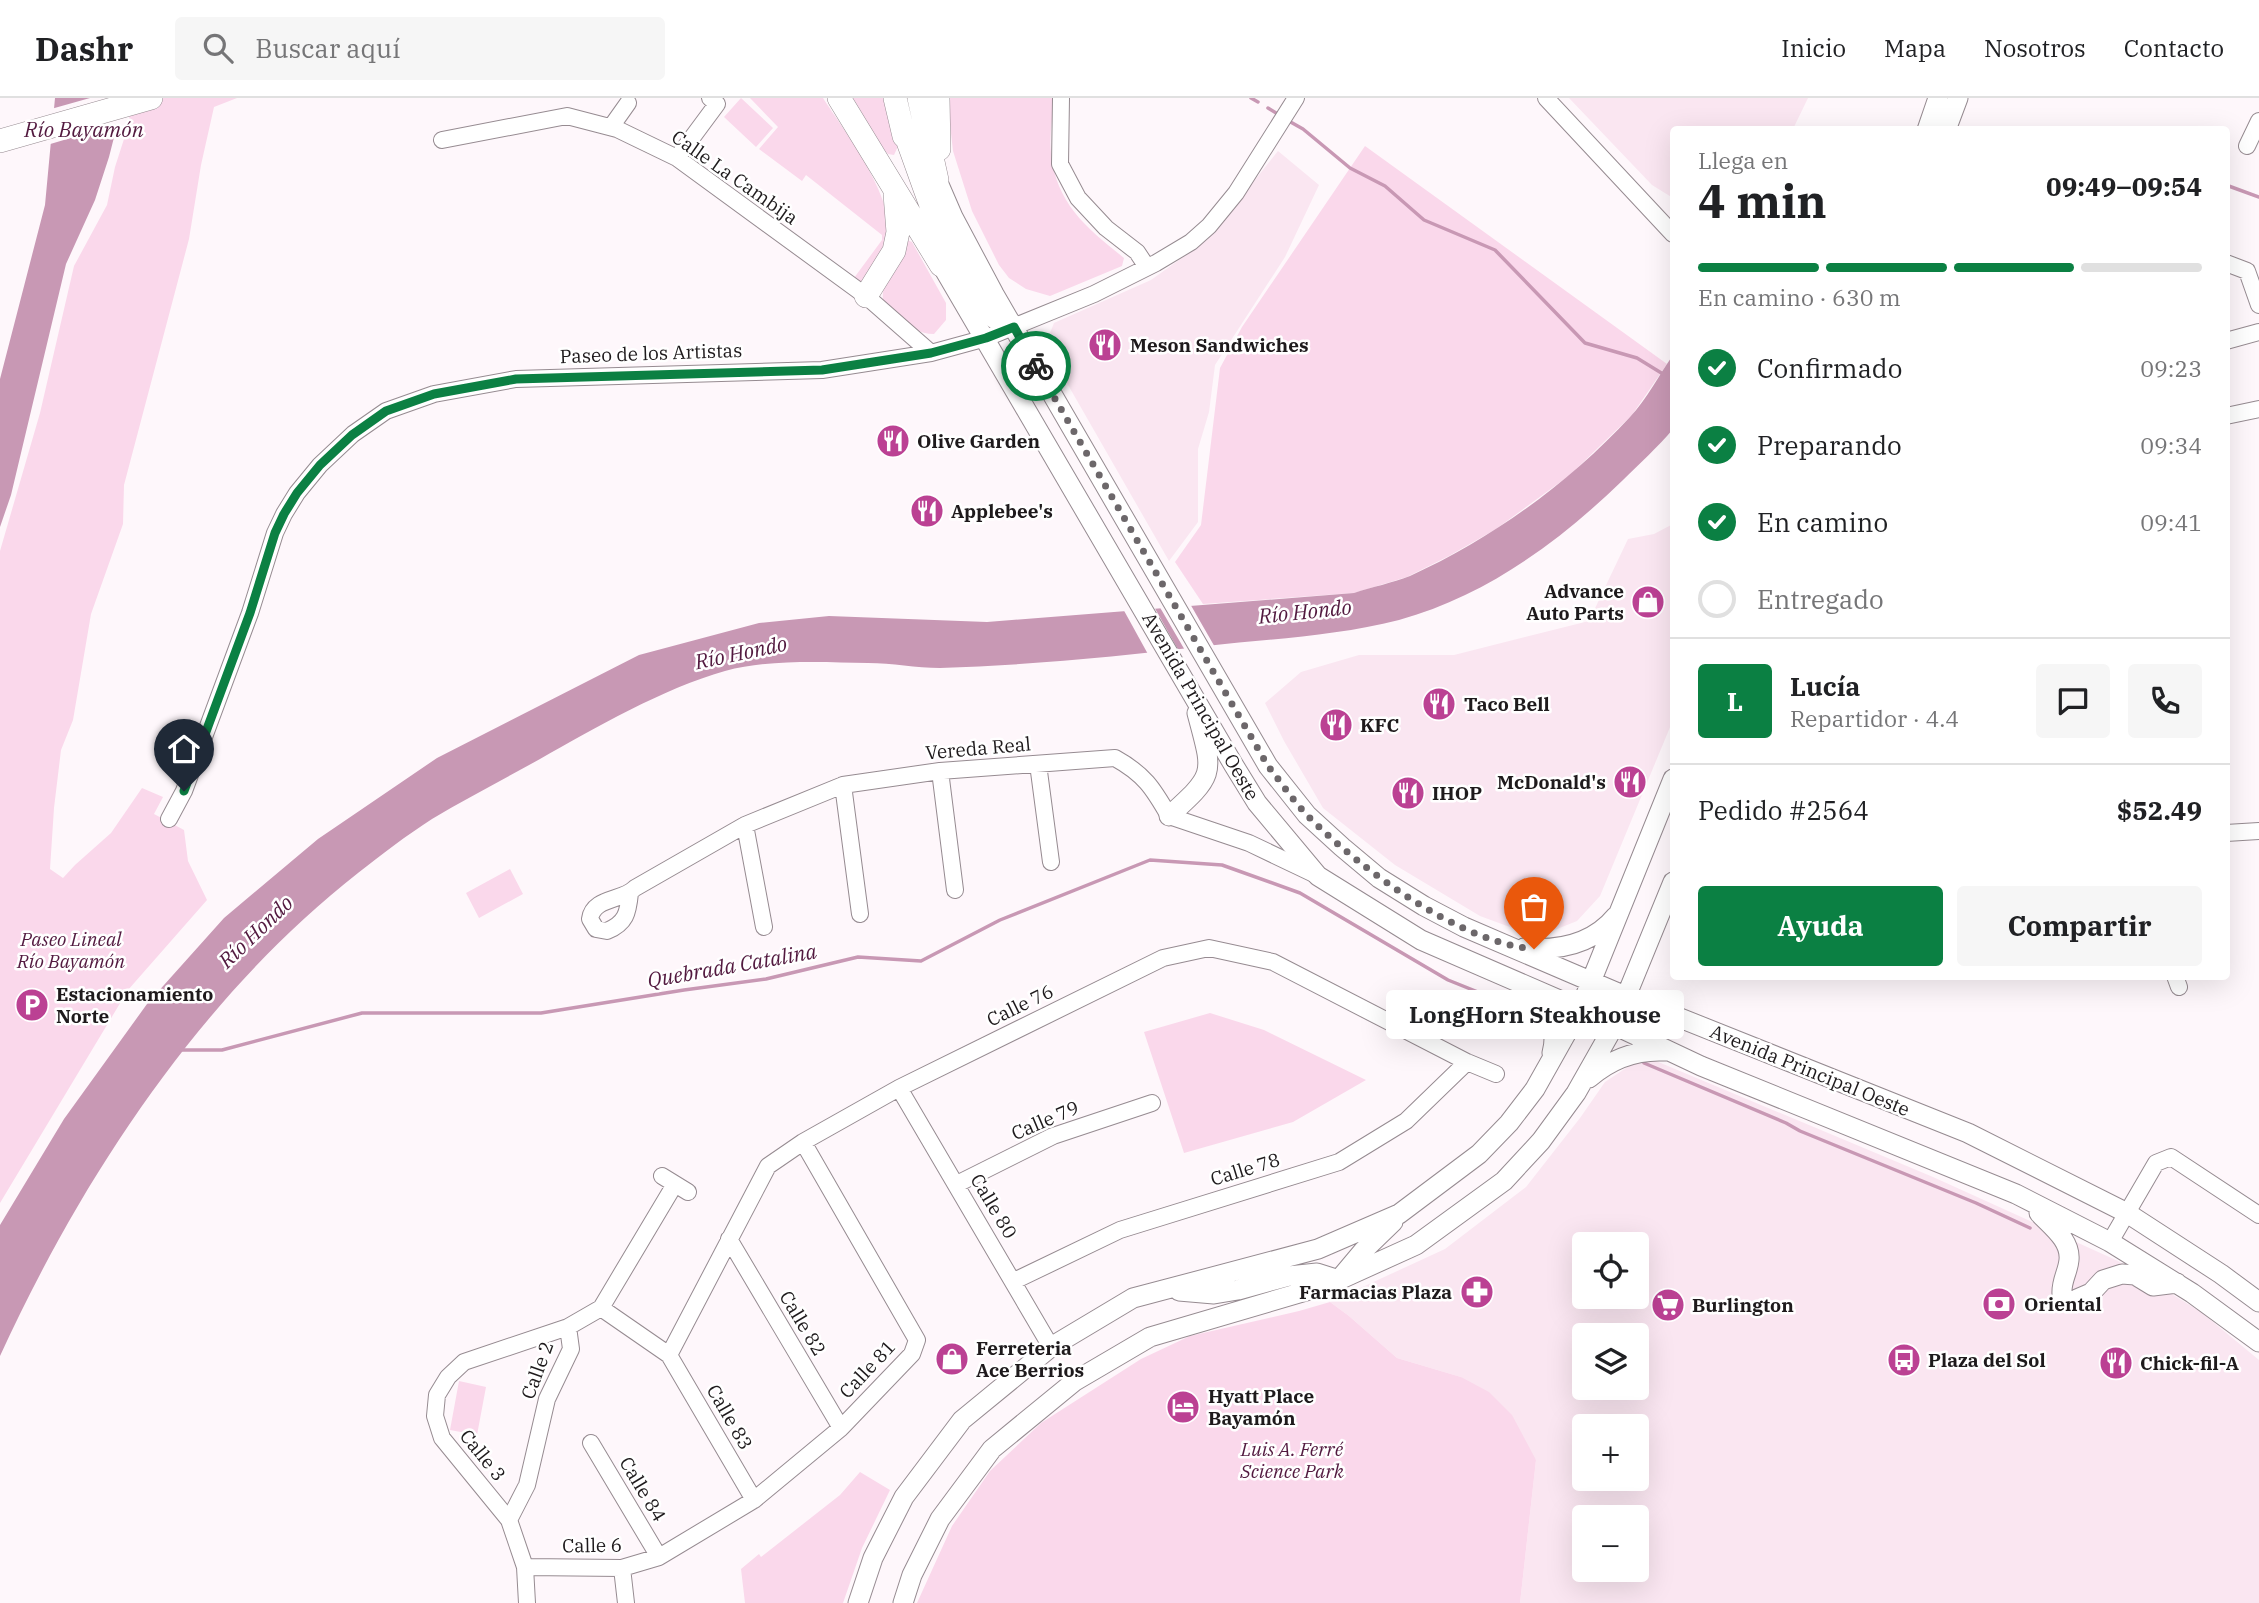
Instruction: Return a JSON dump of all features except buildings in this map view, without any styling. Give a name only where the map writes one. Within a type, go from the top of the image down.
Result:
[{"type":"highway","points":[[0,131],[114,98]]},
{"type":"highway","points":[[0,141],[151,98]]},
{"type":"highway","points":[[839,98],[945,271]]},
{"type":"highway","points":[[895,98],[919,203],[945,271]]},
{"type":"highway","points":[[919,98],[937,180]]},
{"type":"highway","points":[[937,180],[940,133],[938,98]]},
{"type":"highway","points":[[901,124],[932,213],[953,258],[976,298],[993,316],[1014,327]]},
{"type":"highway","points":[[866,296],[894,251],[898,232],[895,187]]},
{"type":"main road","points":[[1928,126],[1938,98]]},
{"type":"main road","points":[[1948,126],[1958,98]]},
{"type":"main road","name":"Avenida Principal Oeste","points":[[937,180],[975,260],[1268,766],[1307,815],[1342,847],[1379,878],[1464,927],[1625,996],[1964,1132],[2127,1213],[2259,1302]]},
{"type":"main road","name":"Avenida Principal Oeste","points":[[945,271],[1257,803],[1318,876],[1421,940],[1669,1051],[2033,1203],[2110,1242],[2177,1283],[2259,1342]]},
{"type":"main road","points":[[1169,816],[1203,784],[1209,771],[1209,761],[1190,688]]},
{"type":"main road","points":[[1339,1280],[1363,1251],[1406,1209],[1479,1154],[1508,1123],[1546,1071],[1580,1009],[1670,787]]},
{"type":"main road","points":[[903,1603],[912,1575],[940,1519],[992,1449],[1075,1381],[1150,1337],[1330,1284],[1416,1245],[1504,1181],[1541,1141],[1580,1085],[1614,1026],[1670,890]]},
{"type":"main road","points":[[1510,947],[1556,948],[1581,942],[1607,927],[1622,909]]},
{"type":"main road","points":[[1519,984],[1537,999],[1553,1021],[1555,1034],[1546,1071]]},
{"type":"main road","points":[[1580,1085],[1604,1065],[1621,1057],[1648,1050],[1669,1051]]},
{"type":"main road","points":[[2033,1203],[2057,1230],[2068,1250],[2069,1260],[2061,1285],[2070,1296],[2091,1293],[2103,1280],[2122,1274],[2135,1275],[2153,1286],[2177,1283]]},
{"type":"main road","points":[[858,1603],[873,1558],[904,1497],[962,1420],[1051,1347],[1133,1298],[1318,1249],[1406,1209]]},
{"type":"main road","points":[[1160,1291],[1214,1294],[1289,1276],[1317,1273],[1339,1280]]},
{"type":"street","points":[[677,158],[717,104],[710,98]]},
{"type":"street","points":[[1061,98],[1060,164],[1077,198],[1106,228],[1137,252],[1147,267]]},
{"type":"street","name":"Paseo de los Artistas","points":[[169,819],[184,791],[284,514],[320,465],[352,435],[386,411],[434,394],[516,379],[822,370],[931,353],[986,338],[1094,294],[1191,242],[1209,226],[1236,193],[1296,98]]},
{"type":"street","points":[[1546,98],[1670,231]]},
{"type":"street","points":[[611,127],[628,103]]},
{"type":"street","name":"Calle La Cambija","points":[[442,140],[567,116],[611,127],[677,158],[866,296],[931,353]]},
{"type":"street","points":[[2247,146],[2258,123]]},
{"type":"street","points":[[2230,265],[2247,271],[2259,305]]},
{"type":"street","points":[[2230,340],[2259,332]]},
{"type":"street","points":[[2230,415],[2259,409]]},
{"type":"street","name":"Vereda Real","points":[[630,893],[635,887],[745,825],[843,785],[940,771],[1115,758],[1137,770],[1158,796],[1169,816]]},
{"type":"street","points":[[1038,764],[1051,862]]},
{"type":"street","points":[[940,771],[955,890]]},
{"type":"street","points":[[843,785],[860,914]]},
{"type":"street","points":[[1169,816],[1249,843],[1318,876]]},
{"type":"street","points":[[745,825],[764,927]]},
{"type":"street","points":[[2230,832],[2259,831]]},
{"type":"street","name":"Calle 76","points":[[669,1355],[768,1166],[803,1142],[899,1088],[1163,958],[1209,948],[1273,962],[1467,1062],[1496,1074]]},
{"type":"street","name":"Calle 78","points":[[1014,1280],[1120,1230],[1339,1162],[1406,1121],[1467,1062]]},
{"type":"street","name":"Calle 80","points":[[899,1088],[1051,1347]]},
{"type":"street","name":"Calle 79","points":[[957,1184],[1053,1136],[1152,1104]]},
{"type":"street","name":"Calle 81","points":[[659,1557],[754,1500],[841,1428],[912,1354],[917,1340],[803,1142]]},
{"type":"street","points":[[2110,1242],[2156,1163],[2171,1157],[2259,1215]]},
{"type":"street","name":"Calle 2","points":[[509,1520],[527,1485],[547,1399],[571,1349],[568,1327],[601,1308],[675,1184]]},
{"type":"street","name":"Calle 82","points":[[729,1239],[841,1428]]},
{"type":"street","points":[[601,1308],[669,1355]]},
{"type":"street","name":"Calle 3","points":[[527,1603],[525,1567],[509,1520],[442,1438],[435,1416],[438,1395],[448,1377],[464,1362],[568,1327]]},
{"type":"street","name":"Calle 83","points":[[669,1355],[754,1500]]},
{"type":"street","name":"Calle 84","points":[[591,1443],[659,1557]]},
{"type":"street","name":"Calle 6","points":[[525,1567],[622,1568],[659,1557]]},
{"type":"street","points":[[622,1568],[626,1603]]},
{"type":"shaded area","points":[[1569,98],[1808,98],[1794,126],[1670,126],[1670,196],[1652,185]]},
{"type":"shaded area","points":[[1278,151],[1319,185],[1285,257],[1215,365],[1209,412],[1198,449],[1198,522],[1169,561],[1056,364],[1048,338],[1054,323],[1151,280],[1207,240]]},
{"type":"shaded area","points":[[1670,526],[1670,727],[1600,896],[1577,921],[1537,937],[1480,916],[1395,865],[1323,808],[1265,703],[1301,672],[1359,655],[1454,655],[1589,621],[1628,539],[1654,534]]},
{"type":"shaded area","name":"Plaza del Sol","points":[[1644,1056],[1933,1177],[2118,1261],[2201,1312],[2259,1360],[2259,1603],[1520,1603],[1536,1460],[1461,1377],[1397,1358],[1330,1302],[1445,1249],[1526,1187],[1605,1082]]},
{"type":"green space","name":"Paseo Lineal Río Bayamón","points":[[134,98],[237,98],[214,107],[189,239],[124,485],[123,524],[91,614],[73,720],[61,750],[50,869],[63,878],[111,833],[142,788],[163,797],[154,814],[184,830],[188,861],[207,900],[128,990],[0,1203],[0,551],[40,413],[74,266],[107,205]]},
{"type":"green space","points":[[741,98],[773,128],[756,147],[724,117]]},
{"type":"green space","points":[[750,98],[823,98],[860,154],[882,198],[888,219],[889,240],[884,259],[862,283],[854,278],[882,240],[882,235],[806,175],[802,181],[759,149],[778,127]]},
{"type":"green space","points":[[853,98],[891,98],[900,142],[894,155],[883,149]]},
{"type":"green space","points":[[947,98],[1054,98],[1051,146],[1059,187],[1086,225],[1124,258],[1122,266],[1050,296],[1026,289],[1009,278],[999,265],[972,211],[953,151]]},
{"type":"green space","points":[[1365,146],[1667,364],[1632,415],[1570,475],[1496,529],[1449,556],[1407,577],[1354,593],[1203,604],[1175,562],[1201,525],[1220,368],[1242,327]]},
{"type":"green space","points":[[907,240],[912,242],[946,303],[946,320],[934,334],[916,329],[884,302],[887,280]]},
{"type":"green space","points":[[510,869],[523,894],[479,918],[466,893]]},
{"type":"green space","points":[[1210,1013],[1264,1030],[1366,1080],[1293,1122],[1184,1153],[1144,1032]]},
{"type":"green space","name":"Luis A. Ferré Science Park","points":[[1330,1302],[1397,1358],[1461,1377],[1489,1392],[1512,1415],[1536,1460],[1520,1603],[917,1603],[952,1526],[990,1471],[1041,1423],[1141,1359],[1190,1336]]},
{"type":"green space","points":[[459,1381],[486,1387],[477,1435],[450,1430]]},
{"type":"green space","points":[[860,1472],[890,1490],[862,1548],[843,1603],[745,1603],[741,1569],[759,1554],[761,1557],[840,1495]]},
{"type":"water","name":"Río Bayamón","points":[[55,98],[124,98],[95,200],[66,264],[11,495],[0,527],[0,379],[45,205]]},
{"type":"water","name":"Río Hondo","points":[[1670,360],[1670,432],[1623,480],[1573,525],[1520,564],[1462,597],[1431,610],[1399,620],[1327,633],[1073,660],[940,668],[814,662],[742,667],[702,678],[630,710],[432,819],[358,873],[301,922],[247,975],[197,1033],[108,1157],[68,1222],[0,1356],[0,1225],[64,1119],[147,1004],[224,918],[318,839],[437,758],[639,655],[759,623],[829,616],[987,622],[1354,593],[1410,576],[1500,527],[1582,464],[1630,417]]},
{"type":"pier","points":[[90,98],[127,98],[121,123],[47,145],[51,109]]},
{"type":"pier","points":[[1189,602],[1216,649],[1186,652],[1158,604]]},
{"type":"pier","points":[[1153,605],[1180,653],[1149,656],[1122,607]]},
{"type":"waterway","points":[[1251,98],[1258,102]]},
{"type":"waterway","points":[[1268,108],[1281,116]]},
{"type":"waterway","points":[[1287,120],[1303,129],[1350,168],[1385,186],[1424,220],[1495,250],[1585,343],[1637,358],[1663,374]]},
{"type":"waterway","points":[[2230,186],[2259,197]]},
{"type":"waterway","name":"Quebrada Catalina","points":[[181,1050],[222,1050],[362,1013],[541,1013],[766,979],[858,957],[921,961],[1000,920],[1150,860],[1222,865],[1300,893],[1448,980],[1540,1017]]},
{"type":"waterway","points":[[1644,1063],[2030,1228]]},
{"type":"way so far","points":[[1036,366],[1268,766],[1307,815],[1379,878],[1424,906],[1510,947],[1534,949]]},
{"type":"place","name":"Meson Sandwiches","points":[[1105,345]]},
{"type":"place","name":"Olive Garden","points":[[893,441]]},
{"type":"place","name":"Applebee's","points":[[927,511]]},
{"type":"place","name":"Advance Auto Parts","points":[[1648,602]]},
{"type":"place","name":"Taco Bell","points":[[1439,704]]},
{"type":"place","name":"KFC","points":[[1336,725]]},
{"type":"place","name":"McDonald's","points":[[1630,782]]},
{"type":"place","name":"IHOP","points":[[1408,793]]},
{"type":"place","name":"LongHorn Steakhouse","points":[[1534,949]]},
{"type":"place","name":"Estacionamiento Norte","points":[[32,1005]]},
{"type":"place","name":"Farmacias Plaza","points":[[1477,1292]]},
{"type":"place","name":"Oriental","points":[[1999,1304]]},
{"type":"place","name":"Burlington","points":[[1668,1305]]},
{"type":"place","name":"Ferreteria Ace Berrios","points":[[952,1359]]},
{"type":"place","name":"Plaza del Sol","points":[[1904,1360]]},
{"type":"place","name":"Chick-fil-A","points":[[2116,1363]]},
{"type":"place","name":"Hyatt Place Bayamón","points":[[1183,1407]]},
{"type":"route","points":[[184,791],[284,514],[320,465],[352,435],[386,411],[434,394],[516,379],[822,370],[931,353],[986,338],[1014,327],[1036,366]]}]
